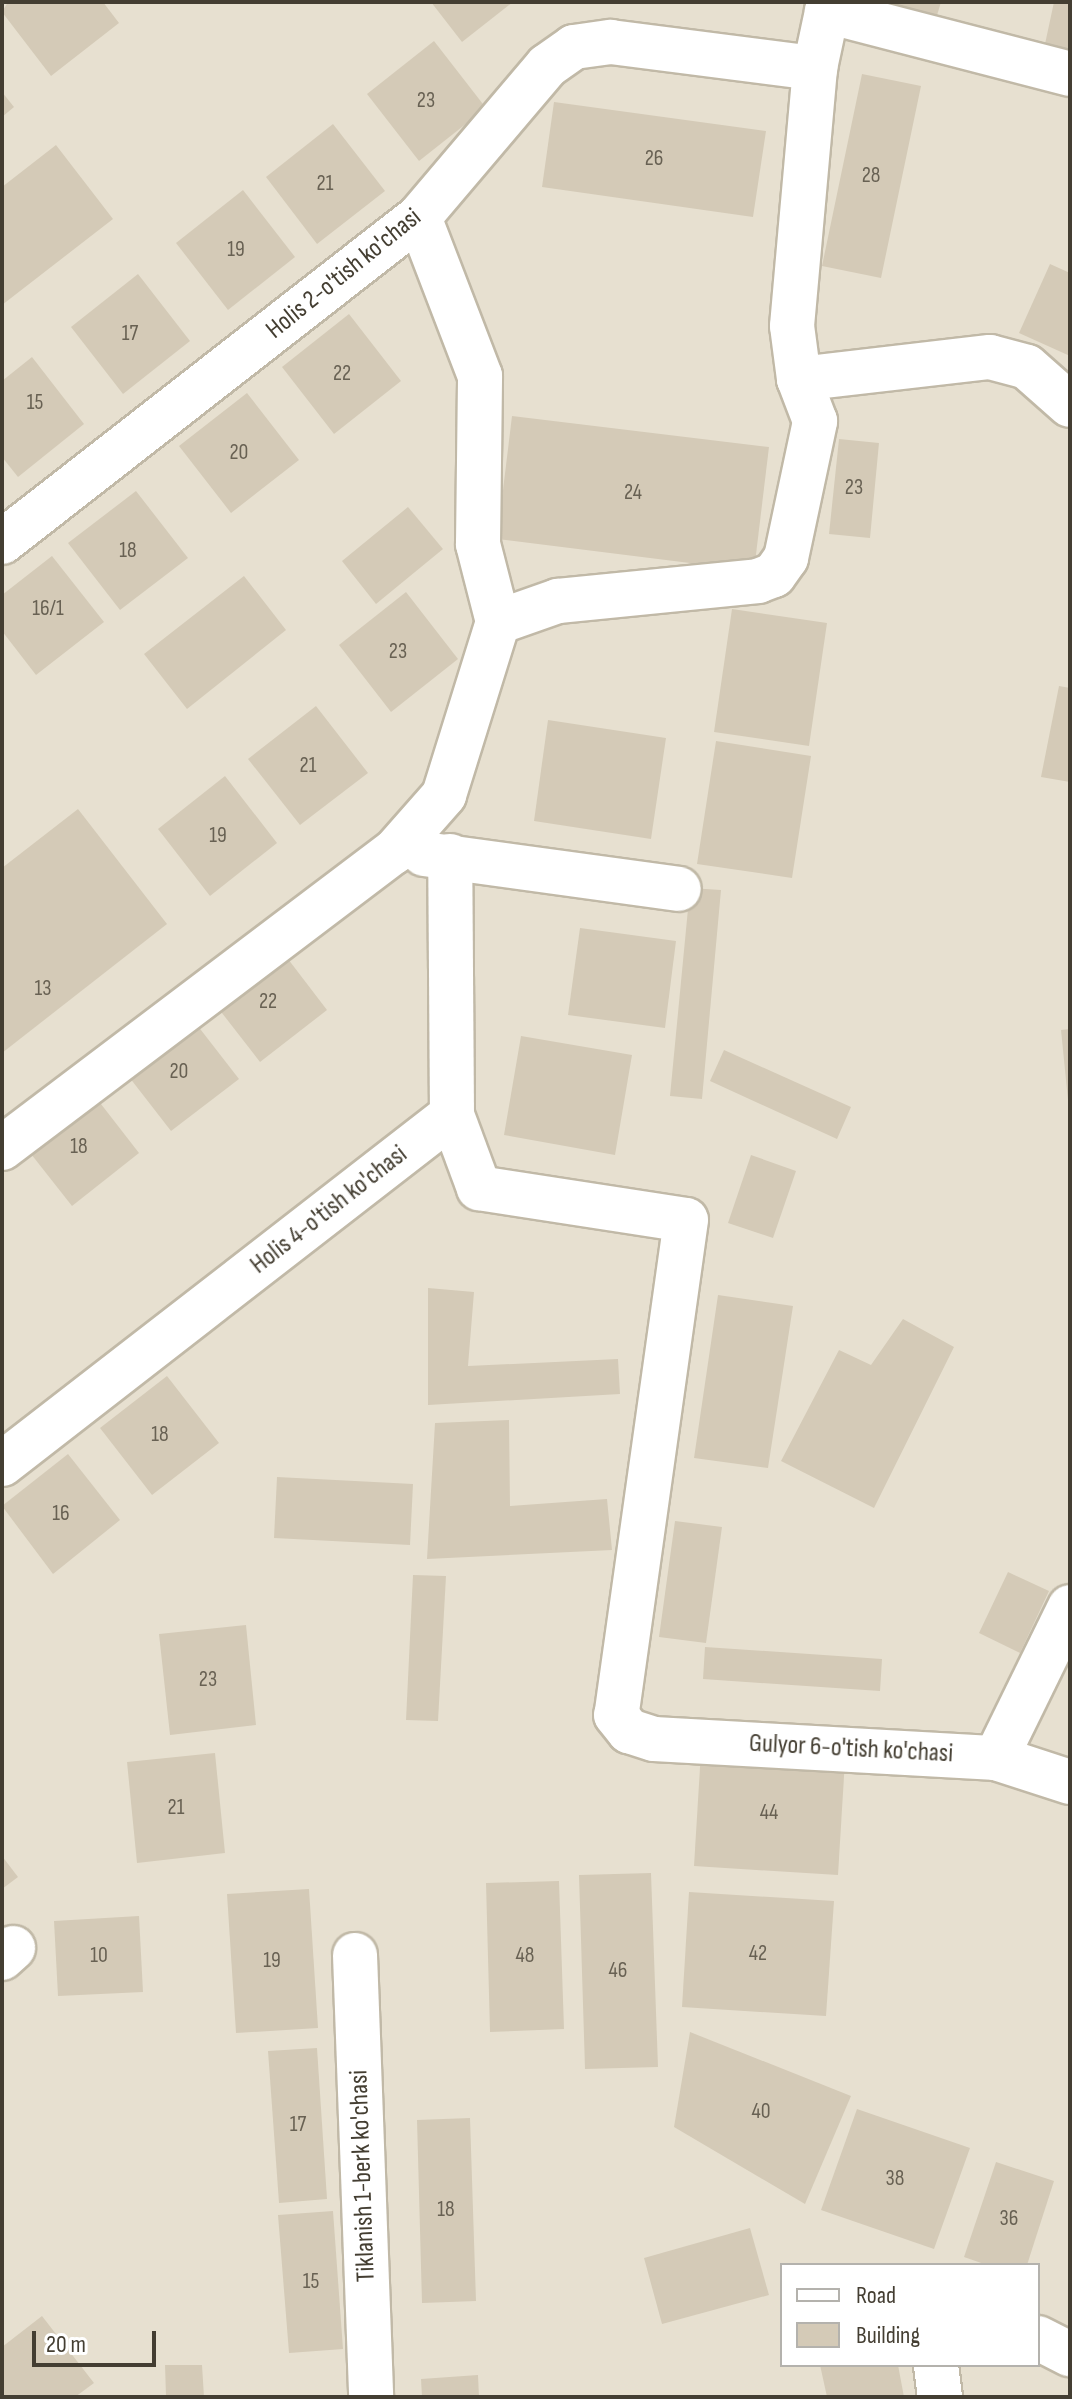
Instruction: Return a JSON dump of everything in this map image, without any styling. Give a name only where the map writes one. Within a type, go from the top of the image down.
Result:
[{"type":"street","points":[[498,622],[558,601],[774,575],[786,558],[815,421],[799,379],[792,326],[815,68],[828,6],[1070,74]]},
{"type":"street","name":"Holis 2-o'tish ko'chasi","points":[[2,542],[419,217],[547,66],[574,47],[611,42],[815,68]]},
{"type":"street","points":[[2,1148],[394,852],[444,795],[498,622],[478,544],[480,376],[419,217]]},
{"type":"street","points":[[799,379],[990,357],[1027,367],[1070,405]]},
{"type":"street","points":[[394,852],[450,856],[679,889]]},
{"type":"street","points":[[450,856],[452,1115]]},
{"type":"street","name":"Holis 4-o'tish ko'chasi","points":[[2,1464],[452,1115]]},
{"type":"street","name":"Gulyor 6-o'tish ko'chasi","points":[[452,1115],[479,1188],[686,1220],[616,1715],[629,1731],[654,1739],[996,1758],[1070,1782]]},
{"type":"street","points":[[996,1758],[1070,1607]]},
{"type":"street","name":"Tiklanish 1-berk ko'chasi","points":[[355,1955],[371,2397]]},
{"type":"street","points":[[1040,2339],[1070,2354]]},
{"type":"street","points":[[936,2367],[940,2397]]},
{"type":"shaded area","points":[[2,2],[1070,2],[1070,2397],[2,2397]]},
{"type":"building","points":[[8,2],[103,2],[119,23],[51,76],[2,12]]},
{"type":"building","points":[[431,2],[513,2],[462,42]]},
{"type":"building","points":[[861,2],[941,2],[932,32]]},
{"type":"building","points":[[1054,2],[1070,2],[1070,49],[1045,44]]},
{"type":"building","points":[[434,41],[486,108],[419,161],[367,94]]},
{"type":"building","points":[[862,74],[921,86],[881,278],[822,266]]},
{"type":"building","points":[[2,92],[14,107],[2,117]]},
{"type":"building","points":[[554,102],[766,131],[753,217],[542,187]]},
{"type":"building","points":[[333,124],[385,191],[317,244],[266,177]]},
{"type":"building","points":[[56,145],[113,219],[2,305],[2,187]]},
{"type":"building","points":[[243,190],[295,257],[228,310],[176,243]]},
{"type":"building","points":[[1050,264],[1070,273],[1070,356],[1019,333]]},
{"type":"building","points":[[138,274],[190,341],[123,394],[71,327]]},
{"type":"building","points":[[349,314],[401,381],[334,434],[282,367]]},
{"type":"building","points":[[32,357],[84,424],[18,477],[2,457],[2,381]]},
{"type":"building","points":[[247,393],[299,460],[231,513],[179,446]]},
{"type":"building","points":[[512,416],[769,447],[754,571],[497,539]]},
{"type":"building","points":[[839,439],[879,443],[870,538],[829,534]]},
{"type":"building","points":[[136,491],[188,558],[120,610],[68,543]]},
{"type":"building","points":[[408,507],[443,549],[376,604],[342,561]]},
{"type":"building","points":[[52,556],[104,622],[36,675],[2,631],[2,595]]},
{"type":"building","points":[[244,576],[286,630],[187,709],[144,654]]},
{"type":"building","points":[[406,592],[458,659],[391,712],[339,645]]},
{"type":"building","points":[[732,609],[827,623],[809,746],[714,732]]},
{"type":"building","points":[[1059,686],[1070,688],[1070,782],[1041,777]]},
{"type":"building","points":[[316,706],[368,773],[300,825],[248,759]]},
{"type":"building","points":[[548,720],[666,738],[651,839],[534,821]]},
{"type":"building","points":[[716,741],[811,756],[792,878],[697,864]]},
{"type":"building","points":[[225,776],[277,843],[210,896],[158,829]]},
{"type":"building","points":[[78,809],[167,924],[2,1053],[2,868]]},
{"type":"building","points":[[690,888],[721,890],[702,1099],[670,1096]]},
{"type":"building","points":[[580,928],[676,941],[665,1028],[568,1015]]},
{"type":"building","points":[[275,942],[327,1010],[260,1062],[208,995]]},
{"type":"building","points":[[187,1012],[239,1079],[171,1131],[119,1064]]},
{"type":"building","points":[[1070,1029],[1070,1100],[1068,1100],[1061,1030]]},
{"type":"building","points":[[521,1036],[632,1055],[615,1155],[504,1135]]},
{"type":"building","points":[[724,1050],[851,1107],[837,1139],[710,1081]]},
{"type":"building","points":[[87,1086],[139,1153],[72,1206],[20,1140]]},
{"type":"building","points":[[751,1155],[796,1171],[773,1238],[728,1223]]},
{"type":"building","points":[[428,1288],[474,1292],[468,1366],[618,1359],[620,1394],[428,1405]]},
{"type":"building","points":[[718,1295],[793,1306],[768,1468],[694,1458]]},
{"type":"building","points":[[903,1319],[954,1347],[874,1508],[781,1461],[839,1350],[871,1365]]},
{"type":"building","points":[[167,1376],[219,1443],[152,1495],[100,1428]]},
{"type":"building","points":[[509,1420],[510,1506],[607,1499],[612,1550],[427,1559],[435,1423]]},
{"type":"building","points":[[68,1454],[120,1520],[53,1574],[2,1506]]},
{"type":"building","points":[[277,1477],[413,1484],[410,1545],[274,1538]]},
{"type":"building","points":[[675,1521],[722,1527],[706,1643],[659,1637]]},
{"type":"building","points":[[1008,1572],[1049,1591],[1020,1653],[979,1633]]},
{"type":"building","points":[[413,1575],[446,1576],[438,1721],[406,1720]]},
{"type":"building","points":[[246,1625],[256,1725],[170,1735],[159,1634]]},
{"type":"building","points":[[705,1647],[882,1659],[880,1691],[703,1679]]},
{"type":"building","points":[[701,1751],[845,1760],[838,1875],[694,1866]]},
{"type":"building","points":[[215,1753],[225,1853],[137,1863],[127,1762]]},
{"type":"building","points":[[2,1856],[18,1877],[2,1889]]},
{"type":"building","points":[[651,1873],[658,2067],[585,2069],[579,1875]]},
{"type":"building","points":[[559,1881],[564,2029],[490,2032],[486,1883]]},
{"type":"building","points":[[309,1889],[318,2028],[236,2033],[227,1894]]},
{"type":"building","points":[[689,1892],[834,1901],[826,2016],[682,2007]]},
{"type":"building","points":[[139,1916],[143,1992],[58,1996],[54,1921]]},
{"type":"building","points":[[690,2032],[851,2096],[805,2204],[674,2127]]},
{"type":"building","points":[[317,2048],[327,2199],[279,2203],[268,2051]]},
{"type":"building","points":[[857,2109],[970,2148],[934,2249],[821,2210]]},
{"type":"building","points":[[470,2118],[476,2301],[422,2303],[417,2120]]},
{"type":"building","points":[[996,2162],[1054,2181],[1028,2263],[981,2263],[964,2257]]},
{"type":"building","points":[[333,2211],[343,2349],[289,2353],[278,2215]]},
{"type":"building","points":[[750,2228],[769,2295],[662,2324],[644,2258]]},
{"type":"building","points":[[42,2316],[94,2383],[75,2397],[2,2397],[2,2347]]},
{"type":"building","points":[[165,2365],[202,2365],[204,2397],[166,2397]]},
{"type":"building","points":[[820,2367],[898,2367],[904,2397],[827,2397]]},
{"type":"building","points":[[478,2375],[479,2397],[422,2397],[421,2379]]}]
